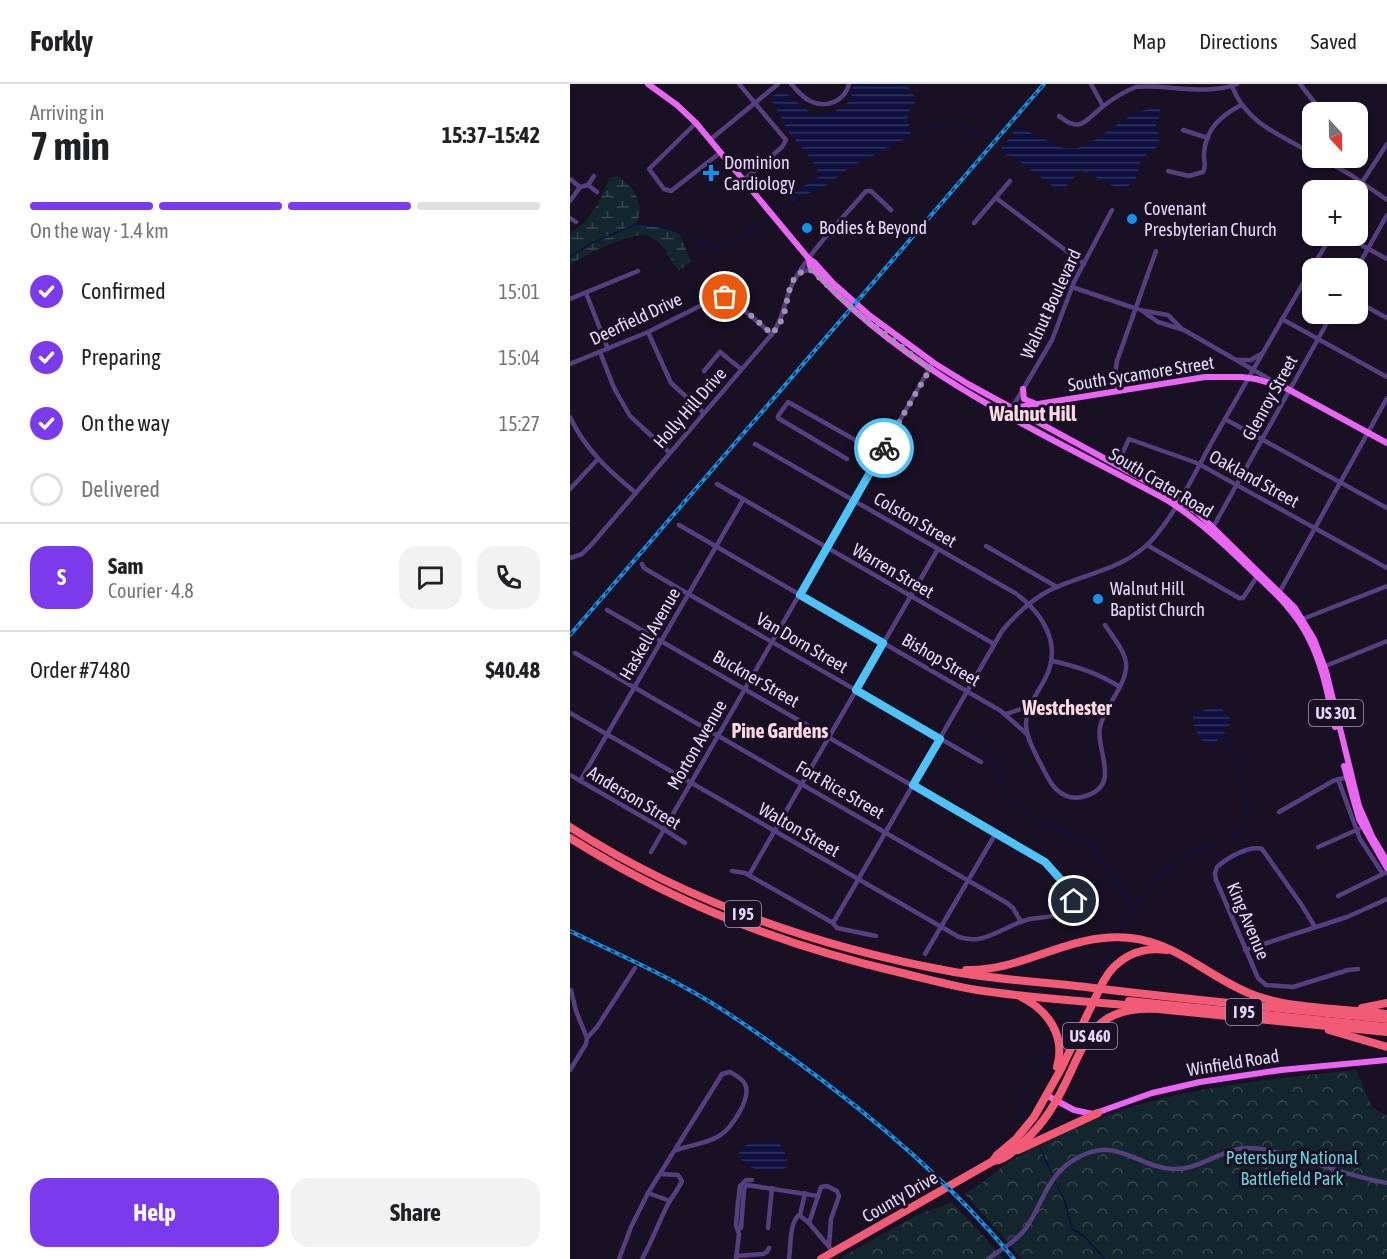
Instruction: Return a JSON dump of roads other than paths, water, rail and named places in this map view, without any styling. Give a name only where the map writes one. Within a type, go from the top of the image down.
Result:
[{"type":"highway","name":"I 95","points":[[570,827],[657,876],[747,916],[820,941],[929,967],[984,976],[1387,1020]]},
{"type":"highway","name":"I 95","points":[[570,838],[652,884],[724,917],[835,956],[905,974],[1086,999]]},
{"type":"highway","points":[[929,967],[970,970],[991,968],[1100,937],[1141,939],[1177,953]]},
{"type":"highway","name":"US 460","points":[[1048,1092],[1103,982],[1114,966],[1132,954],[1144,950],[1158,949],[1177,953],[1252,995],[1286,1003],[1387,1014]]},
{"type":"highway","points":[[905,974],[967,988],[1100,1000],[1155,1009]]},
{"type":"highway","points":[[1014,994],[1038,1007],[1055,1030],[1060,1055],[1048,1092]]},
{"type":"highway","name":"I 95","points":[[1100,1000],[1387,1027]]},
{"type":"highway","points":[[1331,1008],[1369,1008],[1387,1003]]},
{"type":"highway","name":"US 460","points":[[1056,1101],[1088,1040],[1101,1023],[1128,1011],[1155,1009],[1387,1032]]},
{"type":"highway","points":[[1313,1025],[1387,1047]]},
{"type":"highway","name":"County Drive","points":[[821,1259],[831,1249],[993,1161],[1028,1126],[1048,1092]]},
{"type":"highway","name":"County Drive","points":[[993,1161],[999,1161],[1035,1131],[1056,1101]]},
{"type":"highway","points":[[1011,1152],[1098,1113]]},
{"type":"main road","name":"South Crater Road","points":[[648,84],[672,101],[711,139],[809,260],[814,262],[833,283],[869,315],[951,383],[1034,421],[1117,465],[1177,503],[1212,529],[1279,593],[1314,639],[1356,795],[1362,828],[1387,861]]},
{"type":"main road","name":"South Crater Road","points":[[809,260],[815,272],[854,310],[932,366]]},
{"type":"main road","name":"South Sycamore Street","points":[[1010,411],[1205,377],[1249,378],[1290,389],[1387,443]]},
{"type":"main road","points":[[1023,389],[1025,400],[1040,404]]},
{"type":"main road","points":[[1034,421],[1031,411],[1040,404]]},
{"type":"main road","name":"South Crater Road","points":[[1010,411],[1177,503]]},
{"type":"main road","name":"South Crater Road","points":[[1323,667],[1347,777],[1362,828],[1386,871]]},
{"type":"main road","name":"Winfield Road","points":[[1098,1113],[1152,1094],[1200,1082],[1387,1058]]},
{"type":"main road","points":[[1048,1092],[1056,1101],[1078,1112],[1098,1113]]},
{"type":"street","points":[[739,84],[783,134],[786,142],[744,180]]},
{"type":"street","points":[[711,139],[778,84]]},
{"type":"street","points":[[791,84],[807,100],[819,104],[841,99],[846,94],[849,84]]},
{"type":"street","points":[[1091,84],[1103,106]]},
{"type":"street","points":[[1300,84],[1314,102]]},
{"type":"street","points":[[1059,116],[1070,124],[1081,124],[1088,121],[1103,106],[1140,86],[1223,88],[1234,85],[1241,105],[1257,121],[1302,147]]},
{"type":"street","points":[[1168,171],[1187,176],[1197,175],[1204,170],[1204,152],[1217,121],[1241,105]]},
{"type":"street","points":[[696,123],[648,169],[664,189],[671,191],[721,152]]},
{"type":"street","points":[[1183,130],[1208,138]]},
{"type":"street","points":[[1364,180],[1387,144]]},
{"type":"street","points":[[1338,168],[1357,180]]},
{"type":"street","points":[[570,201],[580,187],[588,185],[594,176]]},
{"type":"street","points":[[570,179],[580,187]]},
{"type":"street","points":[[974,223],[1010,181]]},
{"type":"street","points":[[588,185],[597,192]]},
{"type":"street","points":[[1368,187],[1387,200]]},
{"type":"street","name":"Holly Hill Drive","points":[[570,558],[582,554],[772,334],[783,317],[788,294],[796,276],[866,191],[871,191],[891,210]]},
{"type":"street","points":[[996,198],[1084,264]]},
{"type":"street","name":"Walnut Boulevard","points":[[1010,411],[1052,340],[1072,286],[1112,210]]},
{"type":"street","points":[[1362,258],[1387,215]]},
{"type":"street","points":[[570,218],[576,222]]},
{"type":"street","points":[[1364,246],[1387,259]]},
{"type":"street","points":[[1118,392],[1116,365],[1138,309],[1156,250]]},
{"type":"street","points":[[796,276],[806,270],[815,272]]},
{"type":"street","points":[[570,299],[638,271]]},
{"type":"street","points":[[1072,286],[1138,309],[1168,315],[1184,330]]},
{"type":"street","points":[[833,923],[994,644],[1010,622],[1028,604],[1057,587],[1114,567],[1147,545],[1157,534],[1302,289]]},
{"type":"street","points":[[586,292],[608,348]]},
{"type":"street","name":"Deerfield Drive","points":[[570,364],[648,332],[711,299],[722,296],[739,305],[772,334]]},
{"type":"street","points":[[1368,308],[1387,318]]},
{"type":"street","points":[[1138,309],[1158,322],[1184,330]]},
{"type":"street","points":[[1282,320],[1387,377]]},
{"type":"street","name":"Glenroy Street","points":[[1212,529],[1326,324]]},
{"type":"street","name":"South Sycamore Street","points":[[1184,330],[1280,386]]},
{"type":"street","points":[[648,332],[670,383],[704,413]]},
{"type":"street","points":[[1238,360],[1254,359],[1265,350]]},
{"type":"street","points":[[704,371],[720,351],[741,369]]},
{"type":"street","points":[[600,352],[614,388],[630,416],[670,453]]},
{"type":"street","name":"Morton Avenue","points":[[651,852],[932,366]]},
{"type":"street","points":[[1279,593],[1387,398]]},
{"type":"street","points":[[847,459],[778,418],[788,402],[880,454]]},
{"type":"street","points":[[570,417],[584,442],[598,459],[636,492]]},
{"type":"street","points":[[1225,419],[1387,508]]},
{"type":"street","name":"Oakland Street","points":[[1117,465],[1129,439],[1200,464],[1387,568]]},
{"type":"street","name":"Colston Street","points":[[755,444],[1015,593],[1028,604],[1049,633],[1052,644],[1052,662]]},
{"type":"street","points":[[570,489],[598,459]]},
{"type":"street","name":"Warren Street","points":[[717,484],[994,644]]},
{"type":"street","name":"Haskell Avenue","points":[[580,781],[743,500]]},
{"type":"street","name":"Bishop Street","points":[[679,525],[1006,714],[1028,735]]},
{"type":"street","points":[[1147,545],[1239,598],[1246,594],[1259,574]]},
{"type":"street","points":[[986,546],[1057,587]]},
{"type":"street","points":[[749,875],[938,549]]},
{"type":"street","name":"Van Dorn Street","points":[[642,564],[644,568],[981,762]]},
{"type":"street","points":[[1301,620],[1387,586]]},
{"type":"street","name":"Buckner Street","points":[[607,610],[1050,866],[1071,891],[1073,904],[1066,912],[1021,922]]},
{"type":"street","points":[[1106,625],[1125,657],[1125,674],[1120,687],[1100,725],[1099,742],[1106,764],[1103,781],[1089,795],[1073,797],[1065,795],[1054,786],[1028,735],[1026,722],[1029,706],[1052,662],[1089,670],[1120,687]]},
{"type":"street","points":[[1323,667],[1387,641]]},
{"type":"street","name":"Fort Rice Street","points":[[575,653],[1007,903],[1016,912],[1021,922]]},
{"type":"street","points":[[1006,714],[1029,706]]},
{"type":"street","name":"Walton Street","points":[[570,713],[959,937],[975,939],[987,937],[1021,922]]},
{"type":"street","name":"Anderson Street","points":[[570,775],[685,843]]},
{"type":"street","points":[[1279,812],[1338,779],[1347,777]]},
{"type":"street","points":[[1318,847],[1362,828],[1338,779]]},
{"type":"street","points":[[926,954],[996,833]]},
{"type":"street","name":"King Avenue","points":[[1315,927],[1264,851],[1259,848],[1249,849],[1222,863],[1216,869],[1215,876],[1245,950],[1258,978],[1266,985],[1293,987],[1348,969],[1358,969]]},
{"type":"street","points":[[732,871],[740,871],[749,875],[833,923],[837,928],[876,936]]},
{"type":"street","points":[[1338,896],[1386,871]]},
{"type":"street","points":[[1245,950],[1353,915],[1387,899]]},
{"type":"street","points":[[587,1038],[597,1027],[636,968]]},
{"type":"street","points":[[570,1070],[586,1044],[587,1038],[576,1011],[571,990]]},
{"type":"street","points":[[619,1259],[631,1227],[648,1193],[660,1174],[674,1151],[722,1074],[730,1072],[743,1081],[746,1087],[745,1100],[727,1130],[714,1138],[674,1151]]},
{"type":"street","points":[[988,1259],[1025,1230],[1046,1189],[1060,1171],[1077,1158],[1096,1151],[1111,1150],[1125,1153],[1158,1166],[1175,1169],[1199,1164],[1233,1150],[1261,1149],[1387,1183]]},
{"type":"street","points":[[642,1259],[670,1201],[680,1186],[681,1178],[678,1175],[660,1174]]},
{"type":"street","points":[[752,1180],[746,1180],[740,1186],[736,1225],[739,1234],[736,1258],[763,1254],[768,1252],[769,1248]]},
{"type":"street","points":[[741,1228],[745,1187],[750,1185],[818,1196]]},
{"type":"street","points":[[809,1223],[821,1187],[834,1189],[839,1194],[831,1219],[831,1249]]},
{"type":"street","points":[[768,1228],[772,1188]]},
{"type":"street","points":[[648,1193],[670,1201]]},
{"type":"street","points":[[789,1259],[795,1219],[800,1215],[805,1193]]},
{"type":"street","points":[[800,1215],[831,1249]]},
{"type":"waterway","points":[[910,134],[939,125],[955,124],[984,135]]},
{"type":"waterway","points":[[776,212],[792,201]]},
{"type":"waterway","points":[[570,257],[590,244],[637,224],[661,227],[693,236],[713,247],[720,248],[744,235],[768,217]]},
{"type":"waterway","points":[[969,731],[986,748],[1005,795],[1031,817],[1091,846],[1132,910]]},
{"type":"waterway","points":[[1117,934],[1131,911],[1165,870],[1187,855],[1226,839],[1245,827],[1248,814],[1243,784],[1235,757],[1222,736]]},
{"type":"waterway","points":[[1091,983],[1114,940]]},
{"type":"waterway","points":[[1060,1032],[1078,1003]]},
{"type":"waterway","points":[[1026,1120],[1020,1109],[1033,1073],[1054,1041]]},
{"type":"waterway","points":[[1038,1144],[1053,1176]]},
{"type":"waterway","points":[[1055,1181],[1065,1202],[1072,1229],[1084,1236],[1105,1259]]},
{"type":"railway","points":[[570,635],[1044,84]]},
{"type":"railway","points":[[570,931],[705,999],[819,1077],[936,1175],[1014,1259]]},
{"type":"place","name":"Dominion Cardiology","points":[[711,173]]},
{"type":"place","name":"Covenant Presbyterian Church","points":[[1132,219]]},
{"type":"place","name":"Bodies & Beyond","points":[[807,228]]},
{"type":"place","name":"Walnut Hill Baptist Church","points":[[1098,599]]},
{"type":"district","name":"Walnut Hill","points":[[1033,414]]},
{"type":"district","name":"Westchester","points":[[1067,708]]},
{"type":"district","name":"Pine Gardens","points":[[780,731]]},
{"type":"park label","name":"Petersburg National Battlefield Park","points":[[1292,1168]]}]
